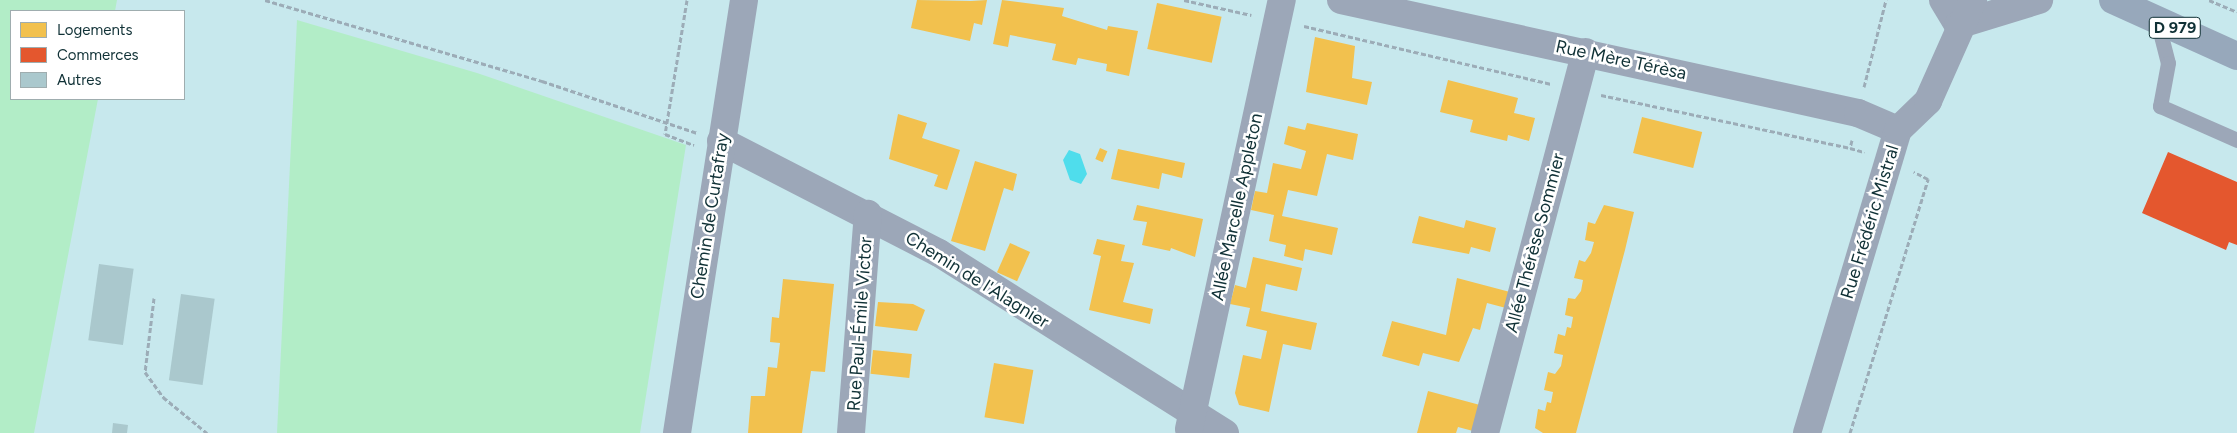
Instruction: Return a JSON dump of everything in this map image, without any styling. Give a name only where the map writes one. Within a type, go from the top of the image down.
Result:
[{"type":"main road","name":"D 979","points":[[2113,0],[2237,56]]},
{"type":"street","name":"Chemin de Curtafray","points":[[677,433],[710,146],[744,0]]},
{"type":"street","name":"Rue Mère Térèsa","points":[[1341,0],[1586,52],[1858,113],[1898,130]]},
{"type":"street","points":[[1943,0],[1958,25],[2039,0]]},
{"type":"street","name":"Rue Frédéric Mistral","points":[[1806,433],[1898,130],[1928,101],[1958,25],[1973,0]]},
{"type":"street","name":"Allée Marcelle Appleton","points":[[1190,423],[1280,10]]},
{"type":"street","name":"Allée Thérèse Sommier","points":[[1485,433],[1586,52]]},
{"type":"street","name":"Chemin de l'Alagnier","points":[[710,146],[868,214],[939,254],[1190,423],[1225,433]]},
{"type":"street","name":"Rue Paul-Émile Victor","points":[[851,433],[868,214]]},
{"type":"lane","points":[[2157,20],[2168,63],[2160,106],[2237,140]]},
{"type":"path","points":[[265,0],[668,123],[710,146]]},
{"type":"path","points":[[687,0],[665,134],[693,144],[710,146]]},
{"type":"path","points":[[1184,0],[1280,10],[1576,90],[1850,148]]},
{"type":"path","points":[[2209,0],[2237,12]]},
{"type":"path","points":[[154,298],[145,372],[163,397],[207,433]]},
{"type":"green space","points":[[0,0],[117,0],[115,10],[10,10],[10,100],[98,100],[34,433],[0,433]]},
{"type":"green space","points":[[297,20],[477,73],[686,145],[640,433],[277,433]]},
{"type":"water","points":[[1069,150],[1080,154],[1087,174],[1081,184],[1070,180],[1063,160]]},
{"type":"building: Logements","points":[[917,0],[987,0],[982,25],[974,23],[970,41],[911,28]]},
{"type":"building: Logements","points":[[1002,0],[1064,8],[1062,16],[1107,30],[1108,26],[1138,31],[1129,76],[1106,71],[1107,64],[1078,58],[1076,65],[1052,60],[1056,44],[1010,35],[1008,47],[993,44]]},
{"type":"building: Logements","points":[[1157,3],[1222,17],[1212,63],[1147,49]]},
{"type":"building: Logements","points":[[1315,37],[1355,46],[1352,78],[1372,82],[1367,105],[1306,92]]},
{"type":"building: Logements","points":[[1448,80],[1518,98],[1514,113],[1535,118],[1529,141],[1508,135],[1507,141],[1470,132],[1473,120],[1440,112]]},
{"type":"building: Logements","points":[[898,114],[927,123],[922,138],[960,150],[947,190],[934,186],[938,175],[889,159]]},
{"type":"building: Logements","points":[[1642,117],[1702,132],[1693,168],[1633,153]]},
{"type":"building: Logements","points":[[1307,123],[1358,134],[1353,160],[1327,154],[1317,196],[1288,190],[1282,216],[1338,228],[1332,255],[1305,249],[1303,261],[1284,256],[1286,245],[1269,241],[1274,215],[1251,210],[1255,191],[1267,193],[1273,163],[1301,169],[1306,151],[1284,144],[1288,126],[1305,130]]},
{"type":"building: Logements","points":[[1100,148],[1107,151],[1103,162],[1095,159]]},
{"type":"building: Logements","points":[[1118,149],[1185,163],[1182,178],[1162,173],[1159,189],[1111,179]]},
{"type":"building: Logements","points":[[975,161],[1017,174],[1013,191],[1004,188],[985,251],[951,241]]},
{"type":"building: Logements","points":[[1137,205],[1203,219],[1195,257],[1171,248],[1170,251],[1142,245],[1147,222],[1133,220]]},
{"type":"building: Logements","points":[[1604,205],[1634,212],[1625,250],[1576,433],[1543,433],[1535,428],[1538,409],[1545,411],[1547,402],[1551,403],[1553,392],[1544,390],[1548,372],[1555,374],[1561,366],[1563,355],[1554,353],[1558,334],[1565,336],[1567,327],[1571,328],[1573,317],[1565,315],[1568,298],[1575,299],[1581,291],[1583,280],[1574,278],[1579,260],[1585,262],[1591,253],[1594,242],[1585,240],[1588,222],[1595,224]]},
{"type":"building: Logements","points":[[1419,216],[1464,228],[1466,220],[1496,228],[1490,252],[1471,247],[1469,254],[1412,243]]},
{"type":"building: Logements","points":[[1097,239],[1125,245],[1121,261],[1134,263],[1123,302],[1153,309],[1150,324],[1089,310],[1101,256],[1093,254]]},
{"type":"building: Logements","points":[[1010,243],[1030,252],[1017,281],[997,272]]},
{"type":"building: Logements","points":[[1253,257],[1302,268],[1297,291],[1266,284],[1261,311],[1317,323],[1311,350],[1283,344],[1269,412],[1239,405],[1235,393],[1243,355],[1261,359],[1267,331],[1246,326],[1250,308],[1230,304],[1235,285],[1246,288]]},
{"type":"building: Logements","points":[[1457,278],[1510,292],[1506,308],[1487,303],[1480,330],[1473,328],[1459,362],[1423,353],[1419,366],[1382,356],[1392,321],[1446,335]]},
{"type":"building: Logements","points":[[783,279],[834,284],[825,372],[811,371],[802,433],[748,433],[751,396],[765,396],[768,367],[777,368],[780,343],[770,342],[772,317],[779,318]]},
{"type":"building: Logements","points":[[878,302],[913,304],[925,310],[917,331],[875,326]]},
{"type":"building: Logements","points":[[873,350],[912,354],[909,378],[870,374]]},
{"type":"building: Logements","points":[[994,363],[1033,370],[1024,424],[984,417]]},
{"type":"building: Logements","points":[[1428,391],[1480,405],[1473,431],[1458,427],[1456,433],[1417,433]]},
{"type":"building: Commerces","points":[[2168,152],[2237,182],[2237,245],[2229,242],[2226,250],[2142,213]]},
{"type":"building: Autres","points":[[99,264],[134,269],[123,345],[88,340]]},
{"type":"building: Autres","points":[[181,294],[215,299],[203,385],[169,380]]},
{"type":"building: Autres","points":[[113,423],[128,425],[127,433],[112,433]]}]
